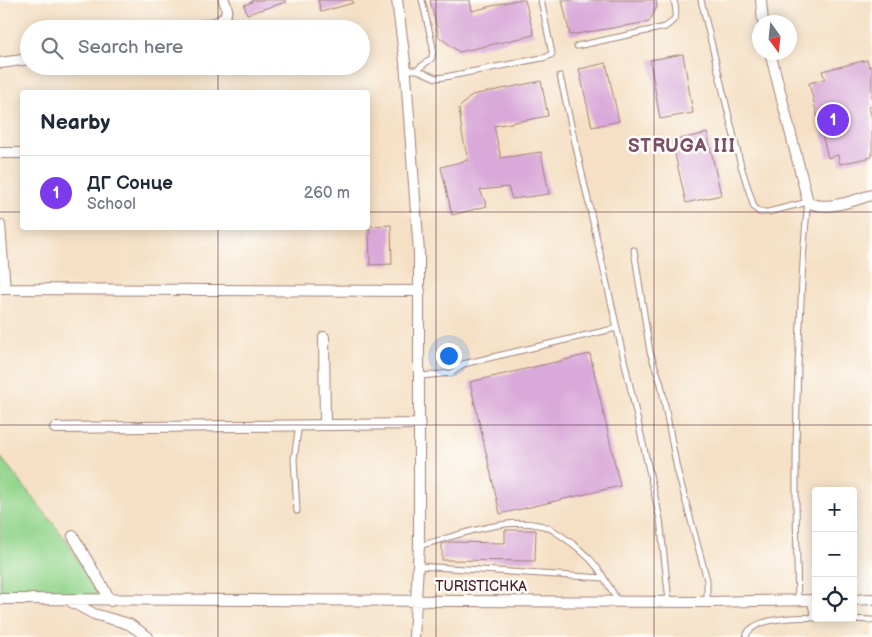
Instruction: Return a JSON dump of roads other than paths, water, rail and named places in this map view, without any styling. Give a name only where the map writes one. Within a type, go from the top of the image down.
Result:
[{"type":"street","points":[[221,20],[225,17],[227,9],[224,0]]},
{"type":"street","points":[[397,0],[405,70],[419,253],[419,546],[414,637]]},
{"type":"street","points":[[760,0],[762,15]]},
{"type":"street","points":[[0,63],[20,60]]},
{"type":"street","points":[[772,60],[808,202],[816,206],[830,205],[872,196]]},
{"type":"street","points":[[0,153],[20,153]]},
{"type":"street","points":[[0,225],[2,289],[420,291]]},
{"type":"street","points":[[324,337],[325,424]]},
{"type":"street","points":[[55,428],[420,424]]},
{"type":"street","points":[[73,536],[111,600]]},
{"type":"street","points":[[0,599],[111,600]]},
{"type":"street","points":[[68,600],[94,614],[130,624],[148,637]]},
{"type":"street","name":"TURISTICHKA","points":[[111,600],[707,602],[812,600]]},
{"type":"street","points":[[857,600],[872,600]]},
{"type":"lane","points":[[417,70],[432,58],[433,47],[422,0]]},
{"type":"lane","points":[[405,70],[417,70],[436,78],[445,78],[547,57],[552,54],[541,0]]},
{"type":"lane","points":[[577,46],[665,27],[674,22],[677,14],[674,0]]},
{"type":"lane","points":[[701,0],[741,166],[754,206],[759,212],[768,212],[808,202],[804,232],[794,496],[798,601]]},
{"type":"lane","points":[[560,76],[660,519],[669,601]]},
{"type":"lane","points":[[634,250],[650,352],[661,384],[677,469],[707,580],[707,602]]},
{"type":"lane","points":[[420,376],[452,373],[464,364],[617,328]]},
{"type":"lane","points":[[297,511],[294,459],[298,424]]},
{"type":"lane","points":[[419,546],[496,525],[524,523],[550,529],[590,557],[618,601]]},
{"type":"lane","points":[[418,566],[604,578]]},
{"type":"lane","points":[[746,637],[753,627],[761,623],[783,618],[812,618]]},
{"type":"lane","points":[[857,619],[872,620]]},
{"type":"place","name":"ДГ Сонце","points":[[833,120]]},
{"type":"district","name":"STRUGA III","points":[[682,145]]}]
